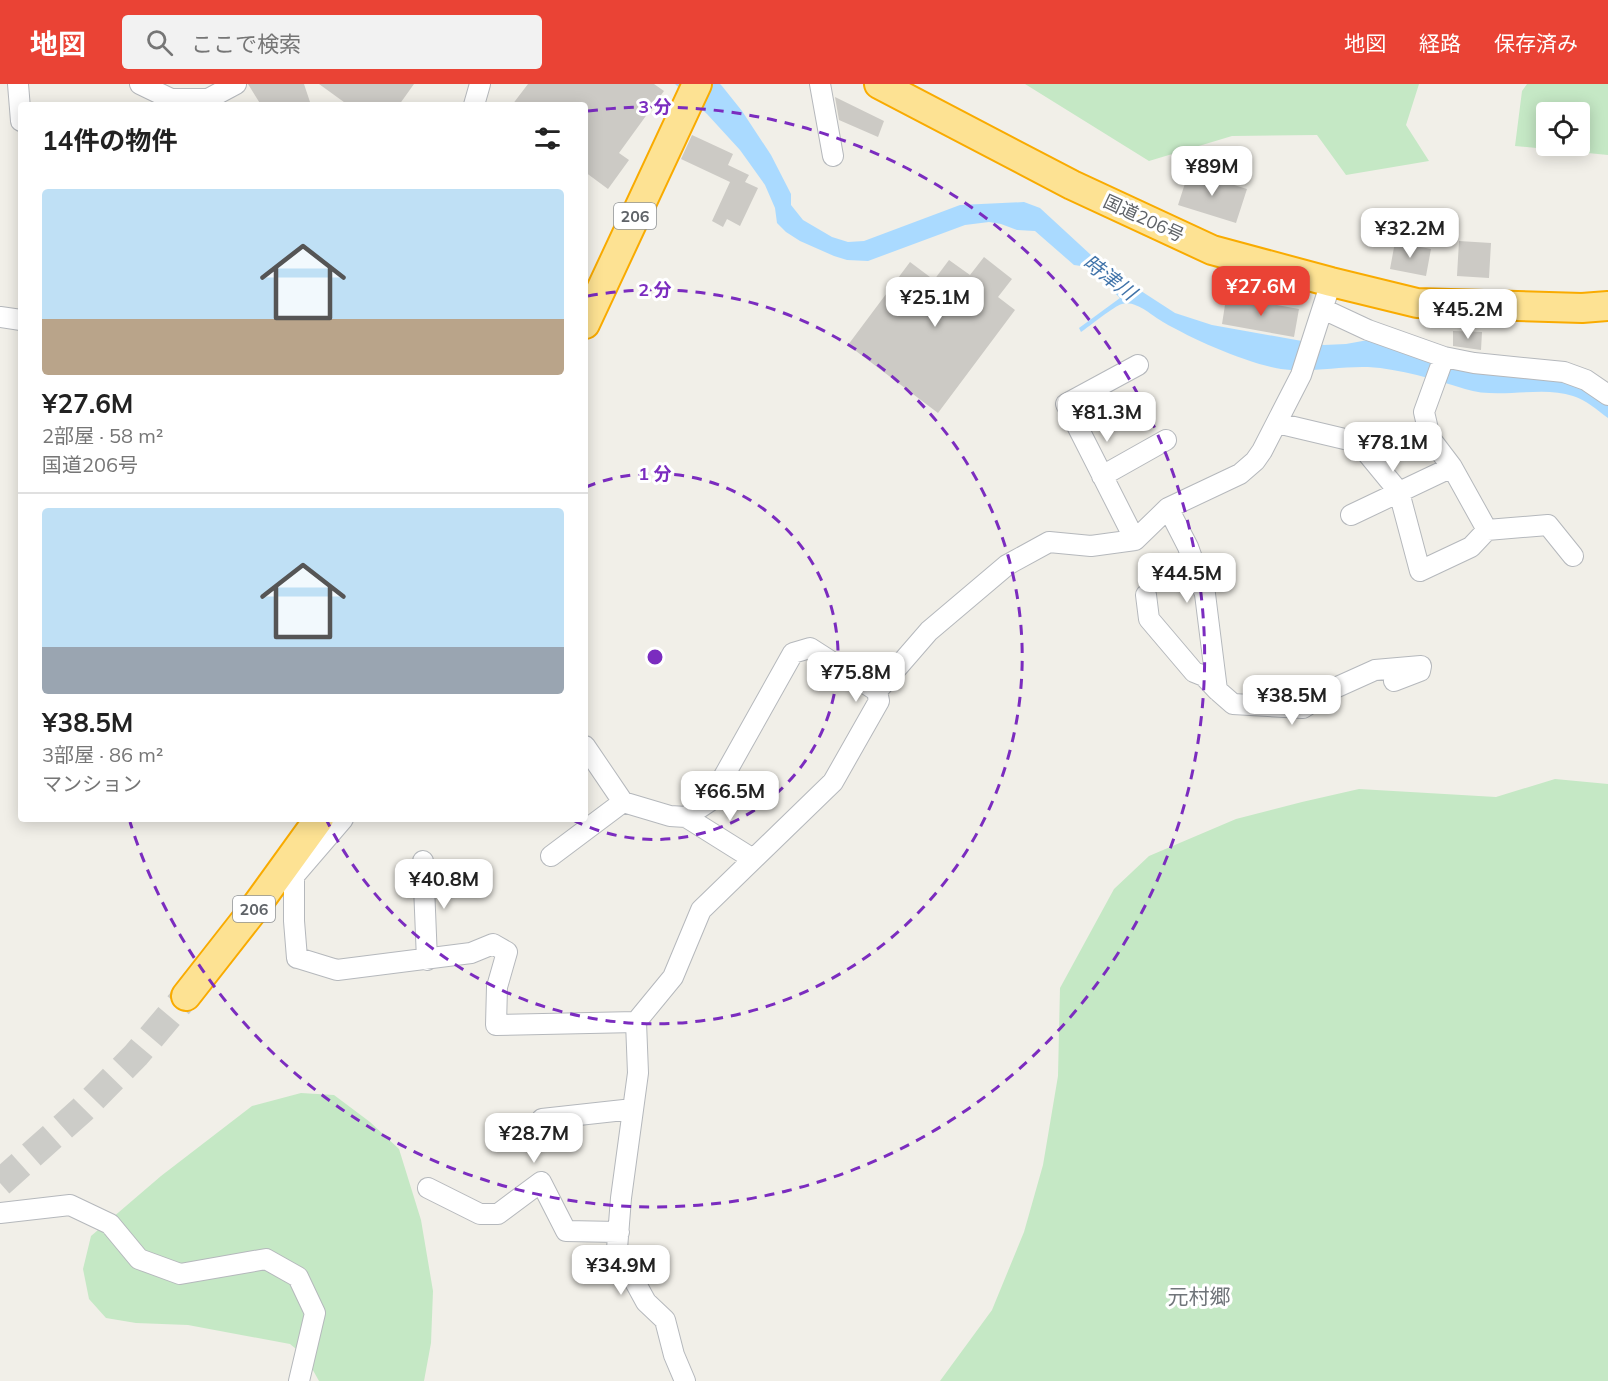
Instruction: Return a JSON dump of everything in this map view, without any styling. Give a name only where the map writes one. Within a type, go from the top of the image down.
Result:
[{"type":"highway","name":"国道206号","points":[[879,84],[1072,184],[1212,250],[1327,296],[1417,303],[1581,308],[1608,306]]},
{"type":"highway","name":"206","points":[[588,292],[686,94]]},
{"type":"highway","name":"206","points":[[588,317],[686,94]]},
{"type":"highway","name":"206","points":[[303,822],[180,994],[251,913],[317,822]]},
{"type":"street","points":[[18,84],[19,102]]},
{"type":"street","points":[[140,84],[170,102],[208,99],[236,84]]},
{"type":"street","points":[[475,102],[480,84]]},
{"type":"street","points":[[820,84],[833,156]]},
{"type":"street","points":[[685,1381],[674,1355],[665,1320],[646,1302],[617,1250],[621,1198],[638,1073],[636,1022],[673,978],[701,910],[833,782],[879,701],[878,691],[929,631],[1007,565],[1049,542],[1091,546],[1135,540],[1168,508],[1240,474],[1255,461],[1277,423],[1300,375],[1327,296],[1368,330],[1444,357],[1474,363],[1564,372],[1586,380],[1608,395]]},
{"type":"street","points":[[0,316],[18,319]]},
{"type":"street","points":[[1444,357],[1424,412],[1430,438],[1452,466],[1487,530]]},
{"type":"street","points":[[1135,540],[1066,404],[1138,365]]},
{"type":"street","points":[[1277,423],[1353,441],[1362,447],[1399,492],[1420,571],[1472,547],[1487,530],[1548,525],[1573,556]]},
{"type":"street","points":[[1102,476],[1166,440]]},
{"type":"street","points":[[1351,515],[1452,466]]},
{"type":"street","points":[[1168,508],[1188,547],[1205,594],[1217,690]]},
{"type":"street","points":[[1146,595],[1149,619],[1194,672],[1204,676],[1233,704],[1303,708],[1335,688],[1375,669],[1420,666],[1420,671],[1394,681]]},
{"type":"street","points":[[686,817],[710,801],[793,654],[810,648],[878,691]]},
{"type":"street","points":[[588,750],[623,802],[670,816],[686,817],[753,859]]},
{"type":"street","points":[[551,856],[623,802]]},
{"type":"street","points":[[340,822],[294,876],[294,921],[298,958],[337,970],[471,953],[493,944],[507,952],[497,987],[496,1025],[636,1022]]},
{"type":"street","points":[[423,861],[427,960]]},
{"type":"street","points":[[542,1119],[633,1109]]},
{"type":"street","points":[[428,1188],[480,1214],[498,1214],[541,1182],[566,1231],[619,1232]]},
{"type":"street","points":[[0,1213],[70,1205],[110,1224],[140,1259],[180,1274],[266,1259],[298,1277],[315,1313],[299,1381]]},
{"type":"green space","points":[[1025,84],[1419,84],[1406,125],[1429,161],[1346,175],[1317,135],[1232,136],[1149,161]]},
{"type":"green space","points":[[1527,84],[1608,84],[1608,155],[1590,153],[1590,102],[1536,102],[1536,148],[1515,146],[1522,91]]},
{"type":"green space","points":[[1555,779],[1608,784],[1608,1381],[940,1381],[992,1310],[1024,1232],[1043,1165],[1058,1076],[1060,988],[1114,889],[1149,856],[1236,819],[1302,802],[1359,789],[1496,797]]},
{"type":"green space","points":[[301,1093],[334,1095],[370,1122],[399,1149],[421,1220],[433,1291],[431,1343],[424,1381],[319,1381],[305,1356],[290,1344],[188,1325],[136,1323],[106,1318],[89,1299],[83,1269],[91,1236],[161,1176],[252,1106]]},
{"type":"water","name":"時津川","points":[[675,84],[720,84],[742,111],[771,155],[791,194],[791,205],[803,220],[832,237],[848,242],[864,241],[960,205],[1024,202],[1040,208],[1104,267],[1175,313],[1212,325],[1324,345],[1368,340],[1563,379],[1608,401],[1608,418],[1582,400],[1561,393],[1478,392],[1417,375],[1380,368],[1302,370],[1267,366],[1205,343],[1163,322],[1138,306],[1127,303],[1113,308],[1081,332],[1079,328],[1120,298],[1088,267],[1074,265],[1035,231],[1017,230],[989,222],[965,225],[868,261],[847,260],[834,256],[800,241],[777,223],[775,208],[765,185],[740,150]]},
{"type":"building","points":[[248,84],[304,84],[310,102],[259,102]]},
{"type":"building","points":[[319,84],[414,84],[401,102],[344,102]]},
{"type":"building","points":[[528,84],[654,84],[664,91],[619,153],[629,160],[608,189],[588,174],[588,102],[514,102]]},
{"type":"building","points":[[835,97],[884,121],[878,137],[839,120]]},
{"type":"building","points":[[692,135],[733,154],[728,165],[749,175],[745,182],[758,188],[740,226],[727,219],[723,227],[712,221],[730,182],[681,159]]},
{"type":"building","points":[[1189,171],[1247,189],[1236,223],[1178,205]]},
{"type":"building","points":[[1459,241],[1491,243],[1489,278],[1457,276]]},
{"type":"building","points":[[1395,242],[1431,249],[1426,276],[1390,269]]},
{"type":"building","points":[[984,257],[1012,279],[998,297],[1015,310],[938,413],[848,345],[910,262],[934,280],[949,260],[970,275]]},
{"type":"building","points":[[1239,298],[1299,309],[1294,337],[1222,324],[1225,305]]},
{"type":"building","points":[[1453,331],[1482,332],[1481,350],[1453,346]]},
{"type":"tunnel","points":[[0,1183],[83,1109],[136,1055],[186,996]]},
{"type":"district","name":"元村郷","points":[[1199,1296]]}]
